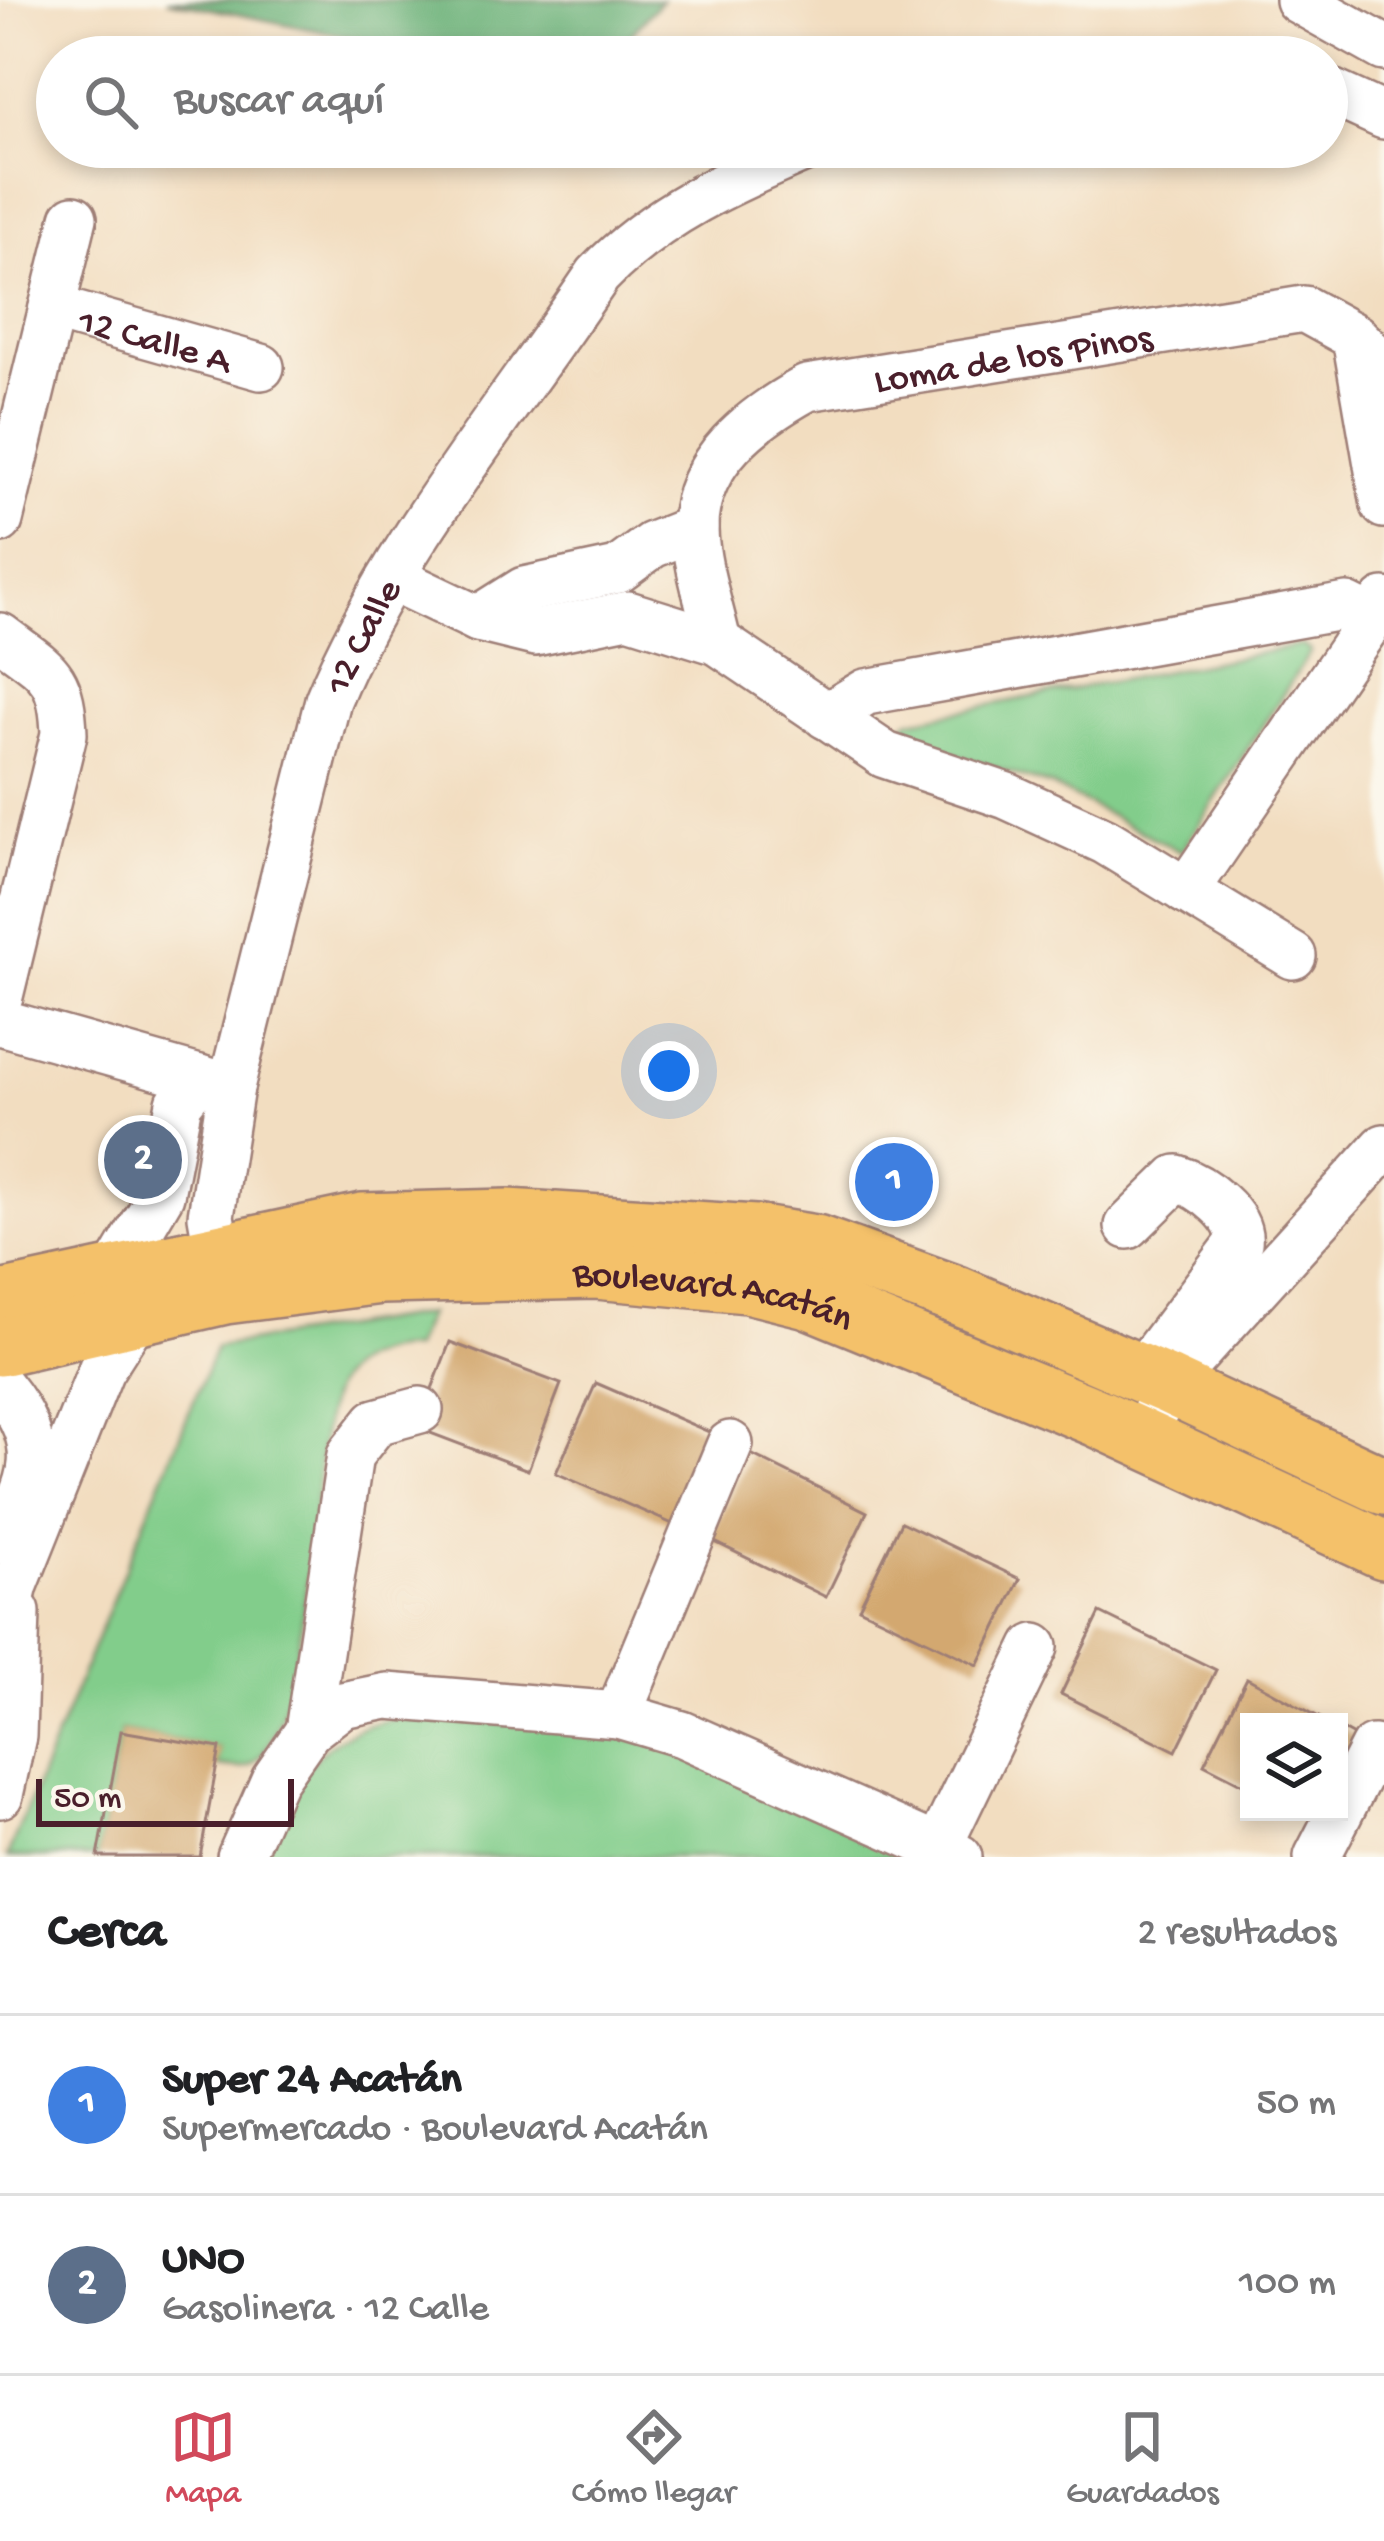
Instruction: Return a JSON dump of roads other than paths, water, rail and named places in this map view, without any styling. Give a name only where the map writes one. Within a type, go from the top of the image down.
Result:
[{"type":"main road","name":"Boulevard Acatán","points":[[0,1347],[218,1254],[362,1222],[508,1217],[754,1234],[816,1244],[856,1259],[1154,1379],[1384,1486]]},
{"type":"main road","name":"Boulevard Acatán","points":[[218,1254],[381,1275],[492,1269],[654,1273],[747,1284],[808,1299],[1143,1439],[1384,1550]]},
{"type":"main road","name":"Boulevard Acatán","points":[[0,1300],[126,1294]]},
{"type":"street","points":[[1298,0],[1384,47]]},
{"type":"street","points":[[1348,100],[1384,116]]},
{"type":"street","name":"12 Calle","points":[[218,1254],[215,1082],[328,700],[392,578],[616,256],[700,197],[763,168]]},
{"type":"street","name":"12 Calle A","points":[[0,520],[74,218]]},
{"type":"street","name":"12 Calle A","points":[[52,308],[261,367]]},
{"type":"street","name":"Loma de los Pinos","points":[[718,642],[695,528],[707,478],[731,440],[766,410],[807,388],[1304,309],[1370,351]]},
{"type":"street","points":[[1370,351],[1384,505]]},
{"type":"street","points":[[478,619],[524,590],[618,570],[652,545],[695,528]]},
{"type":"street","points":[[618,570],[628,614]]},
{"type":"street","points":[[392,578],[478,619],[535,633],[628,614],[718,642],[885,754],[1007,796],[1105,841],[1293,956]]},
{"type":"street","points":[[826,716],[866,692],[1347,606],[1377,609],[1186,891]]},
{"type":"street","points":[[0,636],[52,673],[62,695],[64,734],[0,996]]},
{"type":"street","points":[[0,1022],[215,1082]]},
{"type":"street","points":[[0,1646],[15,1585],[101,1370],[126,1294],[137,1227],[160,1195],[179,1103],[215,1082]]},
{"type":"street","points":[[1154,1379],[1384,1148]]},
{"type":"street","points":[[1128,1226],[1177,1178],[1234,1218],[1240,1230],[1239,1243],[1154,1379],[1143,1439]]},
{"type":"street","points":[[160,1195],[218,1254]]},
{"type":"street","points":[[0,1386],[26,1430],[32,1474],[0,1541]]},
{"type":"street","points":[[308,1731],[350,1455],[376,1421],[421,1410]]},
{"type":"street","points":[[618,1715],[730,1444]]},
{"type":"street","points":[[0,1795],[17,1686],[15,1585]]},
{"type":"street","points":[[240,1857],[274,1780],[308,1731],[342,1705],[387,1696],[618,1715],[682,1734],[949,1852],[1035,1647]]},
{"type":"street","points":[[1317,1857],[1373,1748]]},
{"type":"place","name":"UNO","points":[[143,1160]]},
{"type":"place","name":"Super 24 Acatán","points":[[894,1182]]}]
